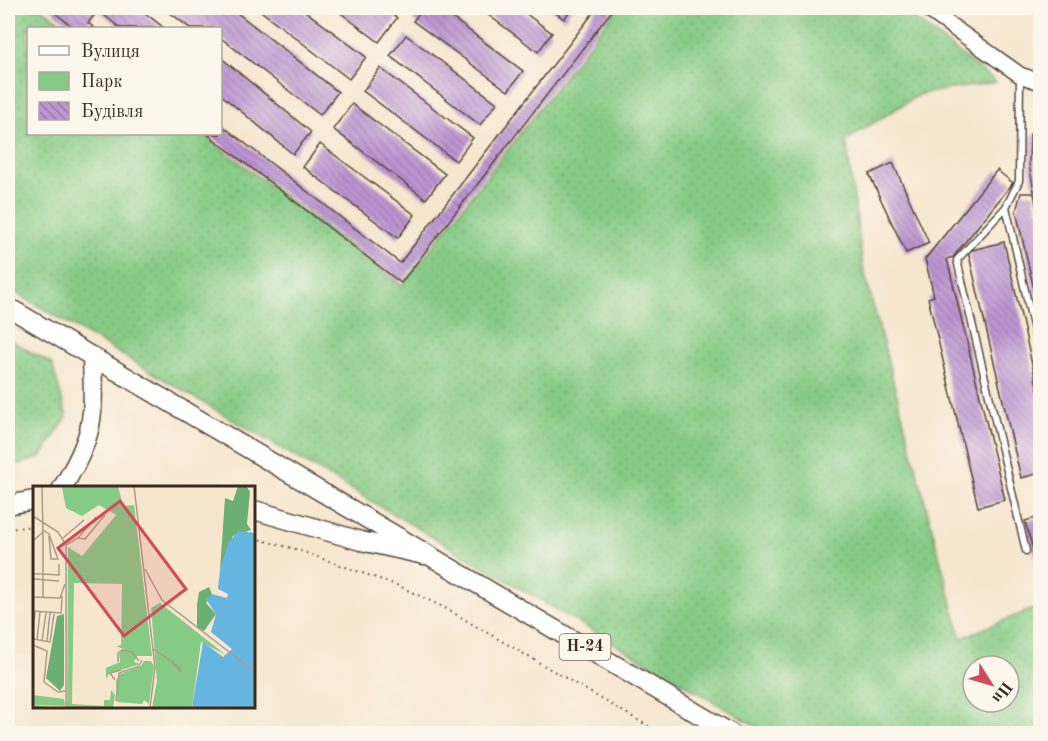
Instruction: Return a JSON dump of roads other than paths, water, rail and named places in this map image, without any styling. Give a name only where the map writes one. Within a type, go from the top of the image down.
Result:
[{"type":"main road","points":[[8,306],[438,558]]},
{"type":"main road","points":[[63,486],[85,449],[90,431],[93,395],[92,356]]},
{"type":"main road","points":[[8,505],[33,500]]},
{"type":"main road","name":"Н-24","points":[[255,510],[361,541],[438,558],[732,734]]},
{"type":"street","points":[[926,8],[1020,75],[1041,82]]},
{"type":"lane","points":[[1020,75],[1018,181],[1006,207],[957,260],[1026,551]]},
{"type":"lane","points":[[1006,207],[1041,356]]}]
